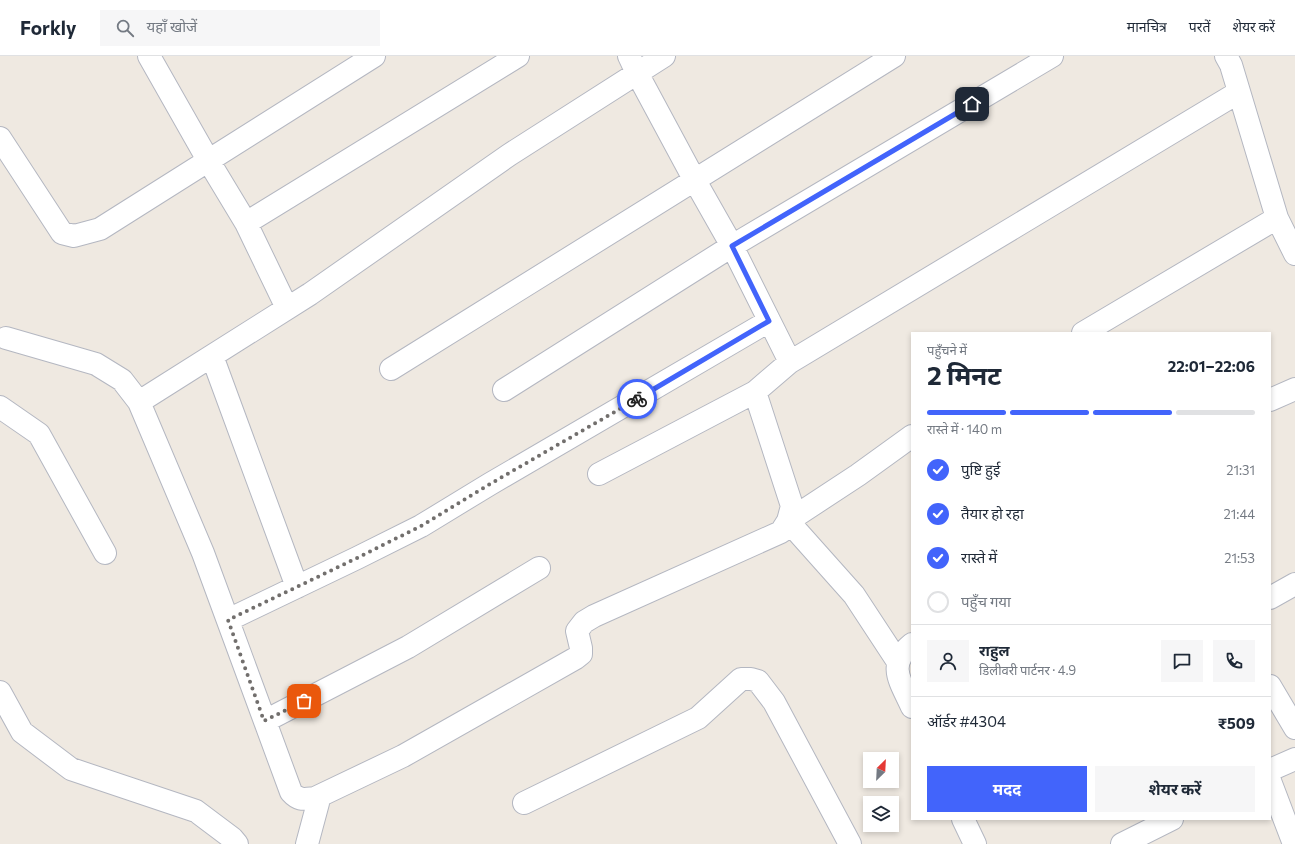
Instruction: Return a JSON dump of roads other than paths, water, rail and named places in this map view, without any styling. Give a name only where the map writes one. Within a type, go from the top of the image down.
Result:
[{"type":"street","points":[[149,56],[208,160],[246,222],[287,308]]},
{"type":"street","points":[[0,138],[62,233],[74,236],[100,229],[374,56]]},
{"type":"street","points":[[246,222],[518,56]]},
{"type":"street","points":[[139,402],[316,289],[509,155],[633,65],[664,56]]},
{"type":"street","points":[[391,369],[694,179],[894,56]]},
{"type":"street","points":[[504,390],[732,246],[1052,56]]},
{"type":"street","points":[[1226,56],[1231,65],[1278,218],[1295,254]]},
{"type":"street","points":[[633,65],[732,246],[790,362]]},
{"type":"street","points":[[599,474],[755,392],[790,362],[1239,92]]},
{"type":"street","points":[[1086,332],[1278,218]]},
{"type":"street","points":[[228,620],[421,526],[769,321]]},
{"type":"street","points":[[2,341],[96,364],[122,380],[139,402],[203,552],[291,792],[296,797],[302,799],[315,798],[403,756],[576,658],[581,654],[577,630],[584,622],[594,616],[780,532],[788,522],[858,475],[911,437]]},
{"type":"street","points":[[212,356],[297,587]]},
{"type":"street","points":[[1271,400],[1295,389]]},
{"type":"street","points":[[755,392],[792,506],[788,522]]},
{"type":"street","points":[[0,407],[39,434],[105,553]]},
{"type":"street","points":[[788,522],[854,595],[898,662]]},
{"type":"street","points":[[264,721],[408,647],[539,568]]},
{"type":"street","points":[[1271,597],[1295,584]]},
{"type":"street","points":[[911,645],[904,650],[898,662],[897,673],[911,705]]},
{"type":"street","points":[[524,803],[698,718],[741,679],[751,679],[758,681],[774,702],[850,844]]},
{"type":"street","points":[[1271,688],[1295,728]]},
{"type":"street","points":[[0,692],[22,732],[71,769],[196,811],[237,844]]},
{"type":"street","points":[[1271,770],[1295,760]]},
{"type":"street","points":[[1271,784],[1294,844]]},
{"type":"street","points":[[307,844],[318,803],[315,798]]},
{"type":"street","points":[[963,820],[975,844]]},
{"type":"street","points":[[1122,844],[1170,820]]}]
